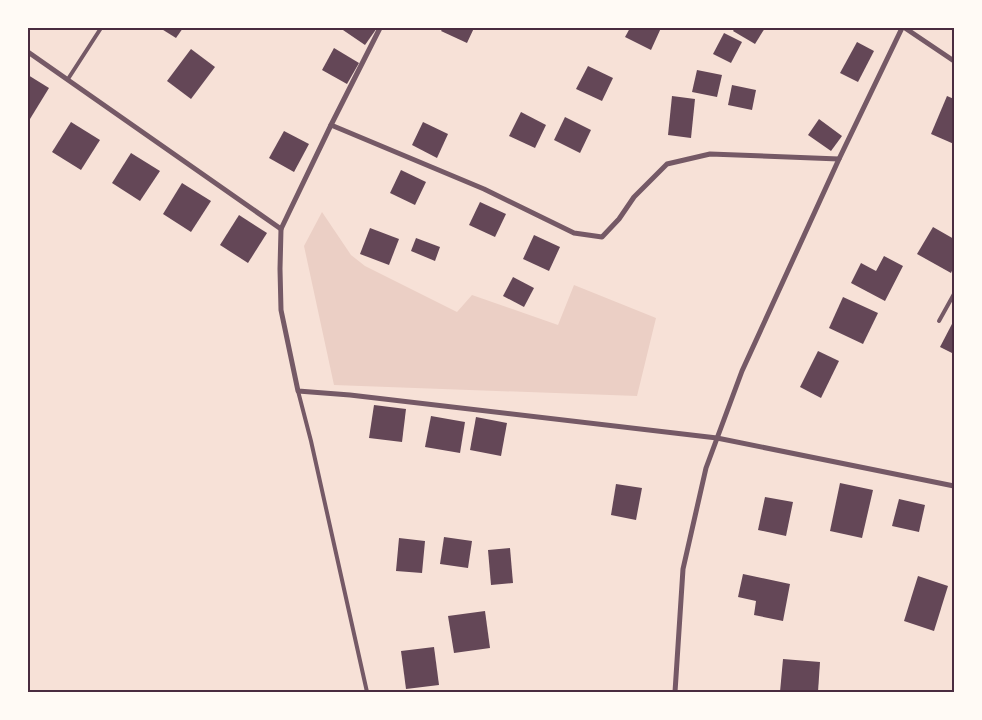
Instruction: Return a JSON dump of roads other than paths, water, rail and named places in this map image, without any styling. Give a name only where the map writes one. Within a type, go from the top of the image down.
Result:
[{"type":"street","points":[[380,28],[330,125],[281,229],[281,310],[298,392],[350,395],[717,438],[954,486]]},
{"type":"street","points":[[675,692],[684,568],[706,468],[742,371],[839,158],[903,28],[954,61]]},
{"type":"street","points":[[28,52],[281,229]]},
{"type":"street","points":[[330,125],[484,188],[574,233],[602,237],[619,219],[634,197],[667,164],[710,154],[839,158]]},
{"type":"lane","points":[[68,79],[101,28]]},
{"type":"lane","points":[[939,321],[954,294]]},
{"type":"lane","points":[[298,392],[311,441],[367,692]]}]
